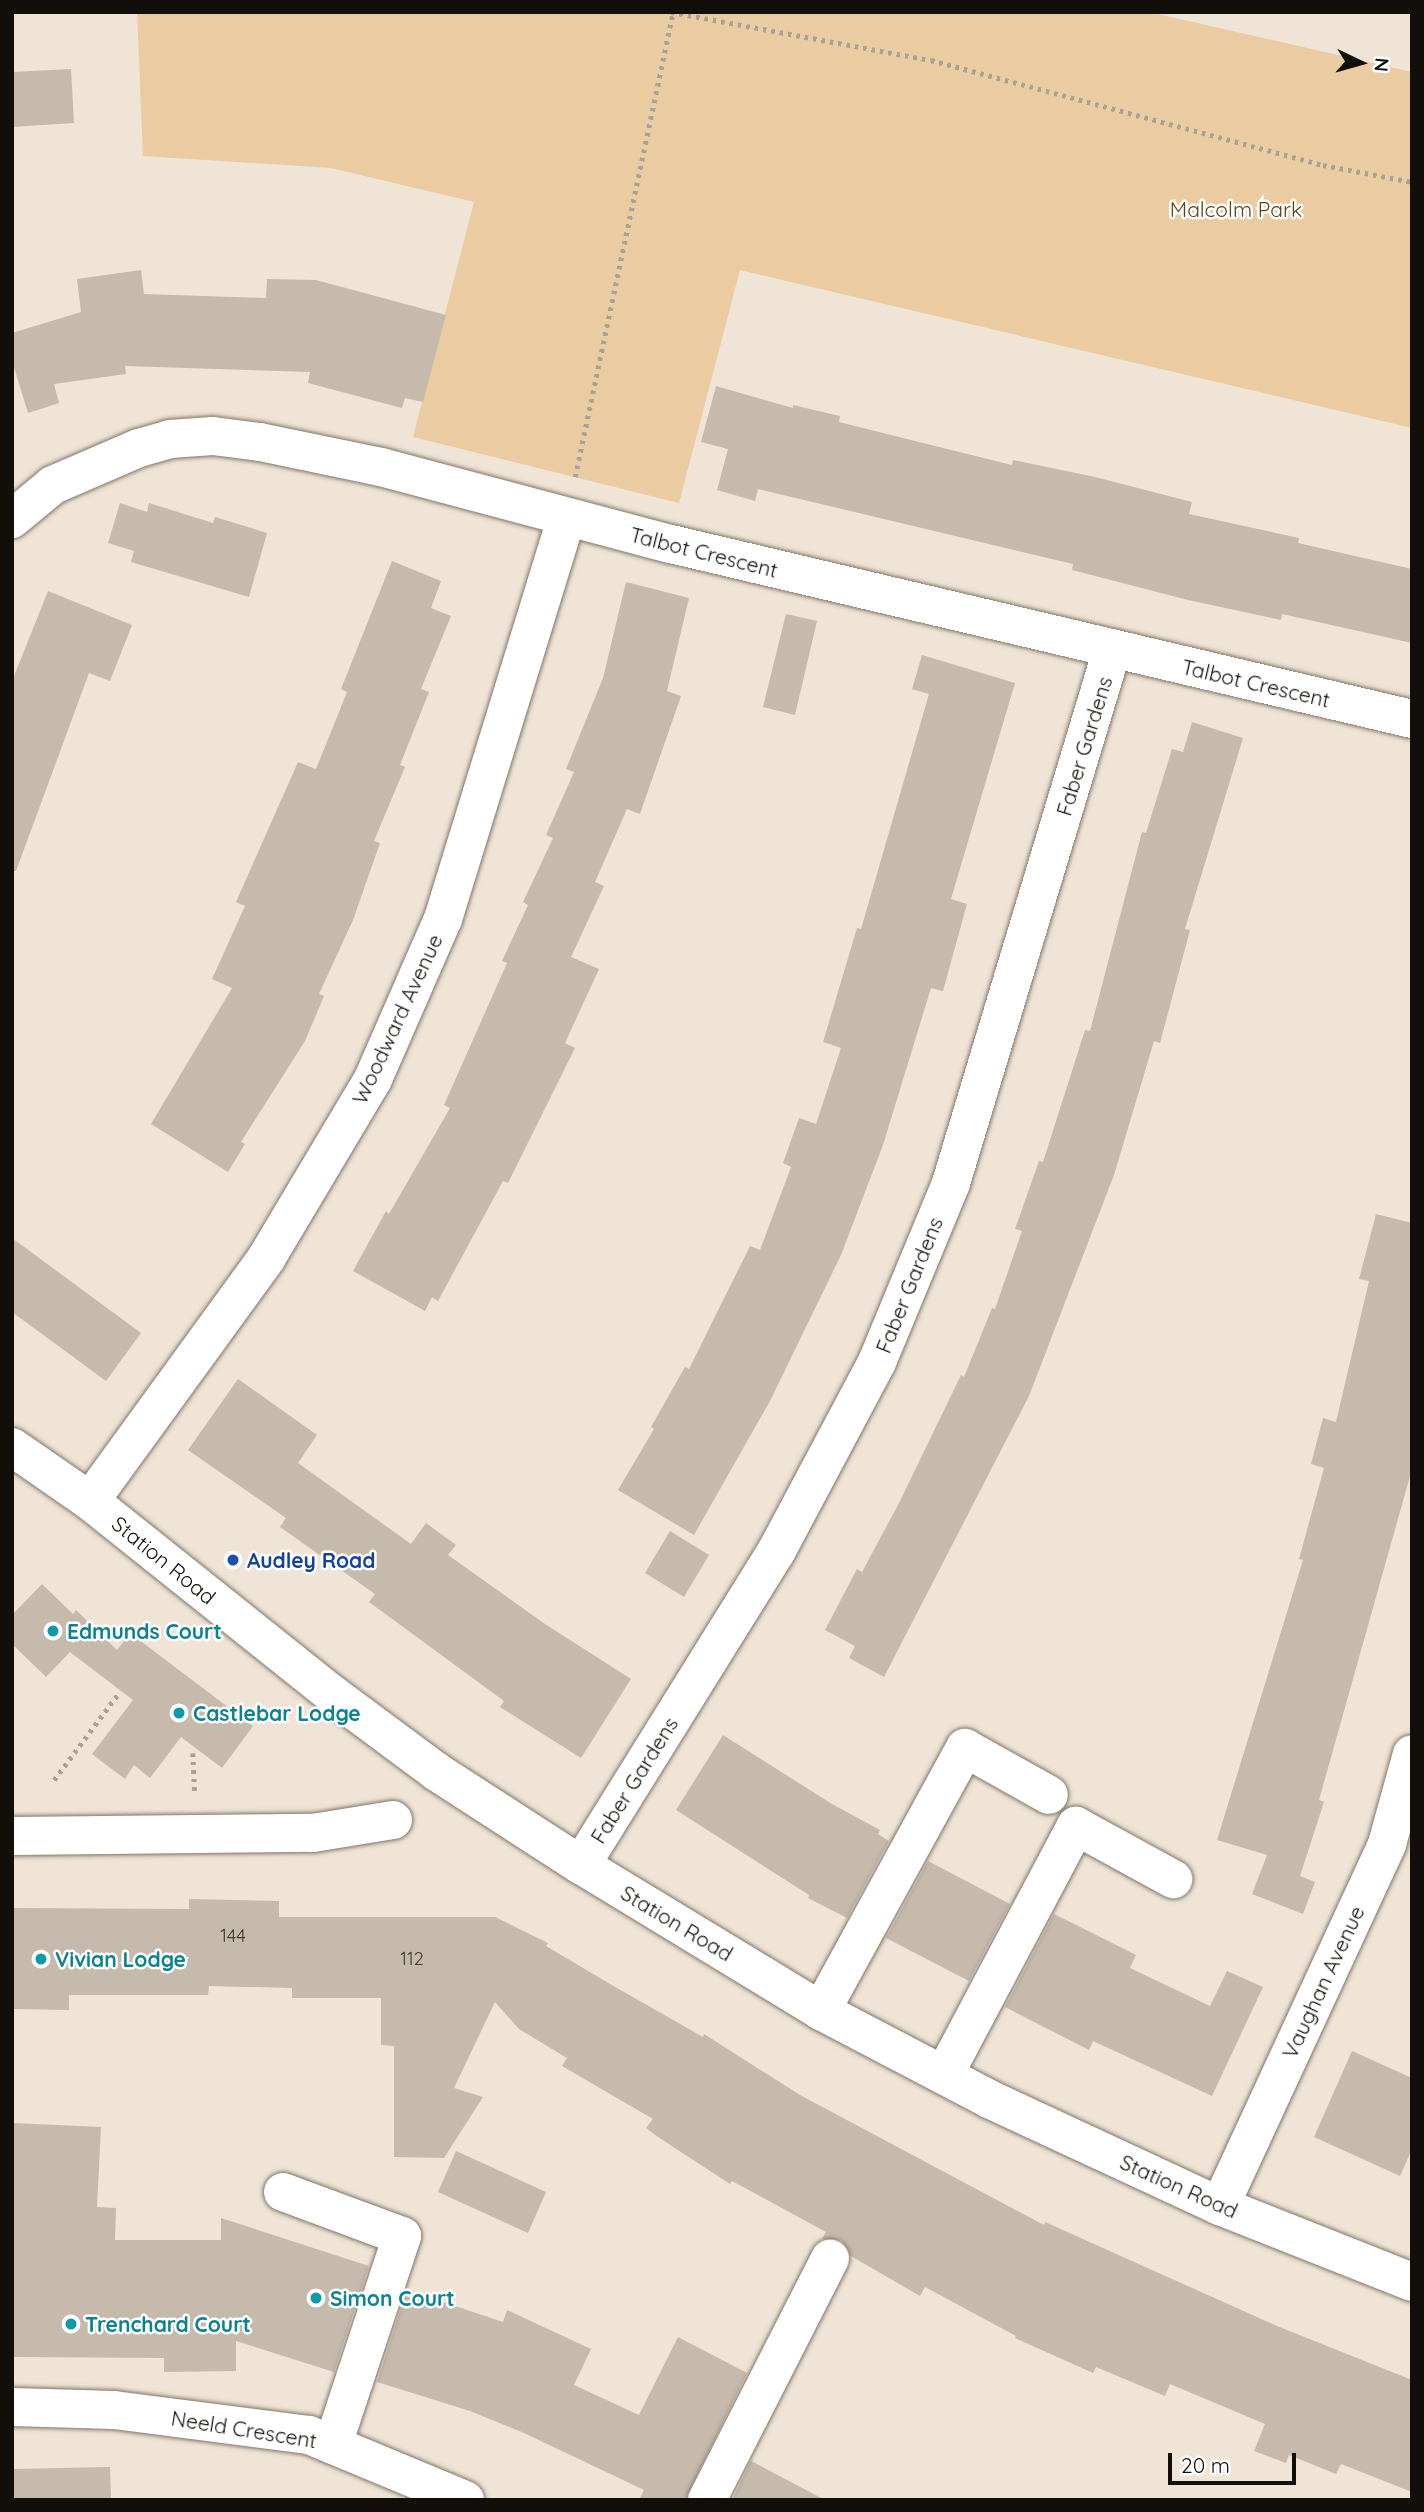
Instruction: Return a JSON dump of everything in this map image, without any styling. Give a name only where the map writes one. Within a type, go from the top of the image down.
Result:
[{"type":"street","name":"Talbot Crescent","points":[[12,519],[53,485],[100,462],[170,439],[214,436],[260,442],[381,467],[566,517],[1112,650],[1412,719]]},
{"type":"street","name":"Woodward Avenue","points":[[90,1500],[267,1257],[373,1079],[443,919],[566,517]]},
{"type":"street","name":"Faber Gardens","points":[[581,1865],[776,1552],[877,1362],[951,1183],[1112,650]]},
{"type":"street","name":"Station Road","points":[[12,1447],[90,1500],[332,1694],[436,1772],[581,1865],[821,2011],[944,2075],[1220,2206],[1412,2282]]},
{"type":"street","points":[[821,2011],[965,1748],[1049,1795]]},
{"type":"street","name":"Vaughan Avenue","points":[[1220,2206],[1387,1844],[1412,1754]]},
{"type":"street","points":[[12,1836],[313,1833],[393,1820]]},
{"type":"street","points":[[944,2075],[1076,1826],[1173,1879]]},
{"type":"street","points":[[283,2192],[402,2236],[333,2445]]},
{"type":"street","points":[[707,2500],[830,2259]]},
{"type":"street","name":"Neeld Crescent","points":[[12,2407],[114,2410],[309,2435],[465,2500]]},
{"type":"path","points":[[566,517],[672,12],[930,60],[1324,165],[1412,182]]},
{"type":"path","points":[[54,1780],[118,1694]]},
{"type":"path","points":[[193,1753],[195,1806]]},
{"type":"green space","name":"Malcolm Park","points":[[137,12],[1149,12],[1412,72],[1412,428],[740,270],[679,503],[413,437],[474,202],[331,168],[143,156]]},
{"type":"building","points":[[71,69],[74,123],[12,127],[12,72]]},
{"type":"building","points":[[141,270],[144,294],[266,298],[267,279],[316,280],[446,315],[423,402],[405,398],[402,408],[308,383],[310,372],[125,366],[126,374],[54,384],[59,403],[28,413],[12,361],[12,333],[81,312],[77,279]]},
{"type":"building","points":[[716,386],[793,408],[793,405],[840,416],[839,422],[1012,465],[1013,460],[1095,477],[1192,502],[1189,514],[1299,538],[1298,543],[1412,569],[1412,643],[1282,614],[1281,620],[1188,600],[1072,570],[1073,564],[758,489],[755,501],[717,490],[728,449],[701,442]]},
{"type":"building","points":[[120,503],[147,512],[149,503],[213,523],[215,517],[267,533],[249,597],[131,562],[134,551],[108,543]]},
{"type":"building","points":[[392,561],[441,581],[431,608],[451,616],[421,689],[429,692],[400,765],[405,767],[374,841],[380,843],[353,920],[319,994],[324,996],[305,1041],[241,1142],[245,1144],[228,1172],[151,1124],[232,988],[212,979],[245,906],[236,902],[298,762],[316,769],[347,692],[341,689]]},
{"type":"building","points":[[626,582],[689,598],[667,691],[681,696],[640,814],[627,809],[595,882],[604,886],[571,957],[599,969],[565,1043],[575,1048],[508,1183],[503,1181],[438,1301],[432,1297],[425,1311],[353,1271],[386,1211],[389,1214],[450,1108],[444,1105],[507,963],[502,961],[528,905],[523,902],[553,838],[546,835],[574,772],[566,769],[603,678]]},
{"type":"building","points":[[48,591],[132,625],[110,681],[89,673],[16,871],[12,871],[12,681]]},
{"type":"building","points":[[786,614],[817,621],[795,715],[763,707]]},
{"type":"building","points":[[922,655],[1015,683],[951,899],[967,904],[943,991],[931,988],[883,1145],[841,1255],[770,1401],[694,1535],[618,1490],[654,1429],[651,1427],[685,1367],[689,1369],[750,1246],[760,1250],[791,1167],[783,1163],[799,1118],[816,1124],[841,1048],[823,1042],[857,928],[861,929],[929,694],[912,689]]},
{"type":"building","points":[[1192,722],[1243,738],[1185,929],[1190,930],[1160,1043],[1154,1041],[1114,1175],[1029,1396],[884,1677],[849,1658],[855,1646],[825,1630],[857,1569],[862,1572],[899,1503],[961,1375],[964,1377],[992,1308],[995,1309],[1022,1231],[1015,1229],[1039,1161],[1043,1162],[1085,1030],[1090,1031],[1142,832],[1146,833],[1172,749],[1183,752]]},
{"type":"building","points":[[1376,1214],[1412,1223],[1412,1469],[1319,1800],[1324,1802],[1300,1876],[1315,1882],[1303,1914],[1252,1894],[1267,1855],[1217,1840],[1303,1560],[1299,1559],[1324,1468],[1311,1464],[1323,1418],[1336,1422],[1369,1281],[1359,1279]]},
{"type":"building","points":[[12,1238],[141,1333],[106,1381],[12,1312]]},
{"type":"building","points":[[238,1379],[317,1435],[298,1463],[411,1544],[426,1523],[456,1545],[448,1555],[545,1624],[631,1679],[581,1758],[500,1707],[504,1701],[369,1602],[375,1594],[280,1527],[286,1518],[188,1450]]},
{"type":"building","points":[[670,1531],[709,1555],[684,1597],[645,1573]]},
{"type":"building","name":"Castlebar Lodge","points":[[42,1584],[73,1614],[76,1610],[117,1650],[130,1633],[253,1726],[222,1768],[181,1737],[150,1778],[134,1765],[125,1779],[92,1754],[133,1700],[70,1652],[46,1677],[12,1644],[12,1615]]},
{"type":"building","points":[[723,1735],[832,1804],[880,1830],[878,1834],[889,1841],[847,1918],[808,1898],[809,1895],[676,1810]]},
{"type":"building","points":[[928,1861],[1010,1904],[969,1981],[886,1938]]},
{"type":"building","points":[[189,1899],[279,1901],[279,1917],[495,1917],[548,1943],[546,1946],[610,1984],[703,2037],[704,2034],[800,2095],[1044,2225],[1045,2222],[1277,2326],[1412,2380],[1412,2492],[1341,2464],[1336,2474],[1289,2455],[1286,2463],[1254,2451],[1265,2424],[1170,2384],[1165,2396],[1096,2367],[1093,2373],[1015,2338],[1016,2336],[925,2287],[920,2296],[851,2256],[841,2240],[822,2239],[826,2232],[732,2181],[730,2184],[658,2137],[646,2128],[653,2119],[562,2066],[567,2058],[519,2029],[495,2002],[454,2088],[483,2097],[444,2158],[394,2157],[394,2046],[381,2045],[381,1998],[292,1998],[292,1988],[209,1986],[208,1995],[69,1995],[69,2010],[12,2009],[12,1908],[189,1909]]},
{"type":"building","points":[[1054,1914],[1136,1955],[1130,1968],[1210,2006],[1227,1971],[1263,1987],[1212,2096],[1093,2041],[1089,2050],[1005,2007]]},
{"type":"building","points":[[1352,2051],[1412,2078],[1412,2149],[1400,2176],[1314,2137]]},
{"type":"building","points":[[12,2123],[101,2127],[97,2207],[116,2208],[115,2240],[221,2240],[221,2218],[369,2266],[334,2372],[236,2341],[236,2371],[164,2372],[164,2358],[12,2357]]},
{"type":"building","points":[[456,2151],[546,2192],[528,2233],[438,2192]]},
{"type":"building","points":[[407,2290],[503,2322],[507,2310],[591,2349],[574,2385],[639,2415],[678,2337],[747,2373],[685,2500],[639,2500],[644,2490],[524,2433],[470,2411],[377,2382]]},
{"type":"building","points":[[751,2461],[825,2500],[732,2500]]},
{"type":"building","points":[[110,2467],[111,2499],[12,2500],[12,2469]]},
{"type":"place","name":"Audley Road","points":[[233,1560]]},
{"type":"place","name":"Edmunds Court","points":[[53,1631]]},
{"type":"place","name":"Castlebar Lodge","points":[[179,1713]]},
{"type":"place","name":"Vivian Lodge","points":[[41,1959]]},
{"type":"place","name":"Simon Court","points":[[316,2298]]},
{"type":"place","name":"Trenchard Court","points":[[71,2324]]}]
